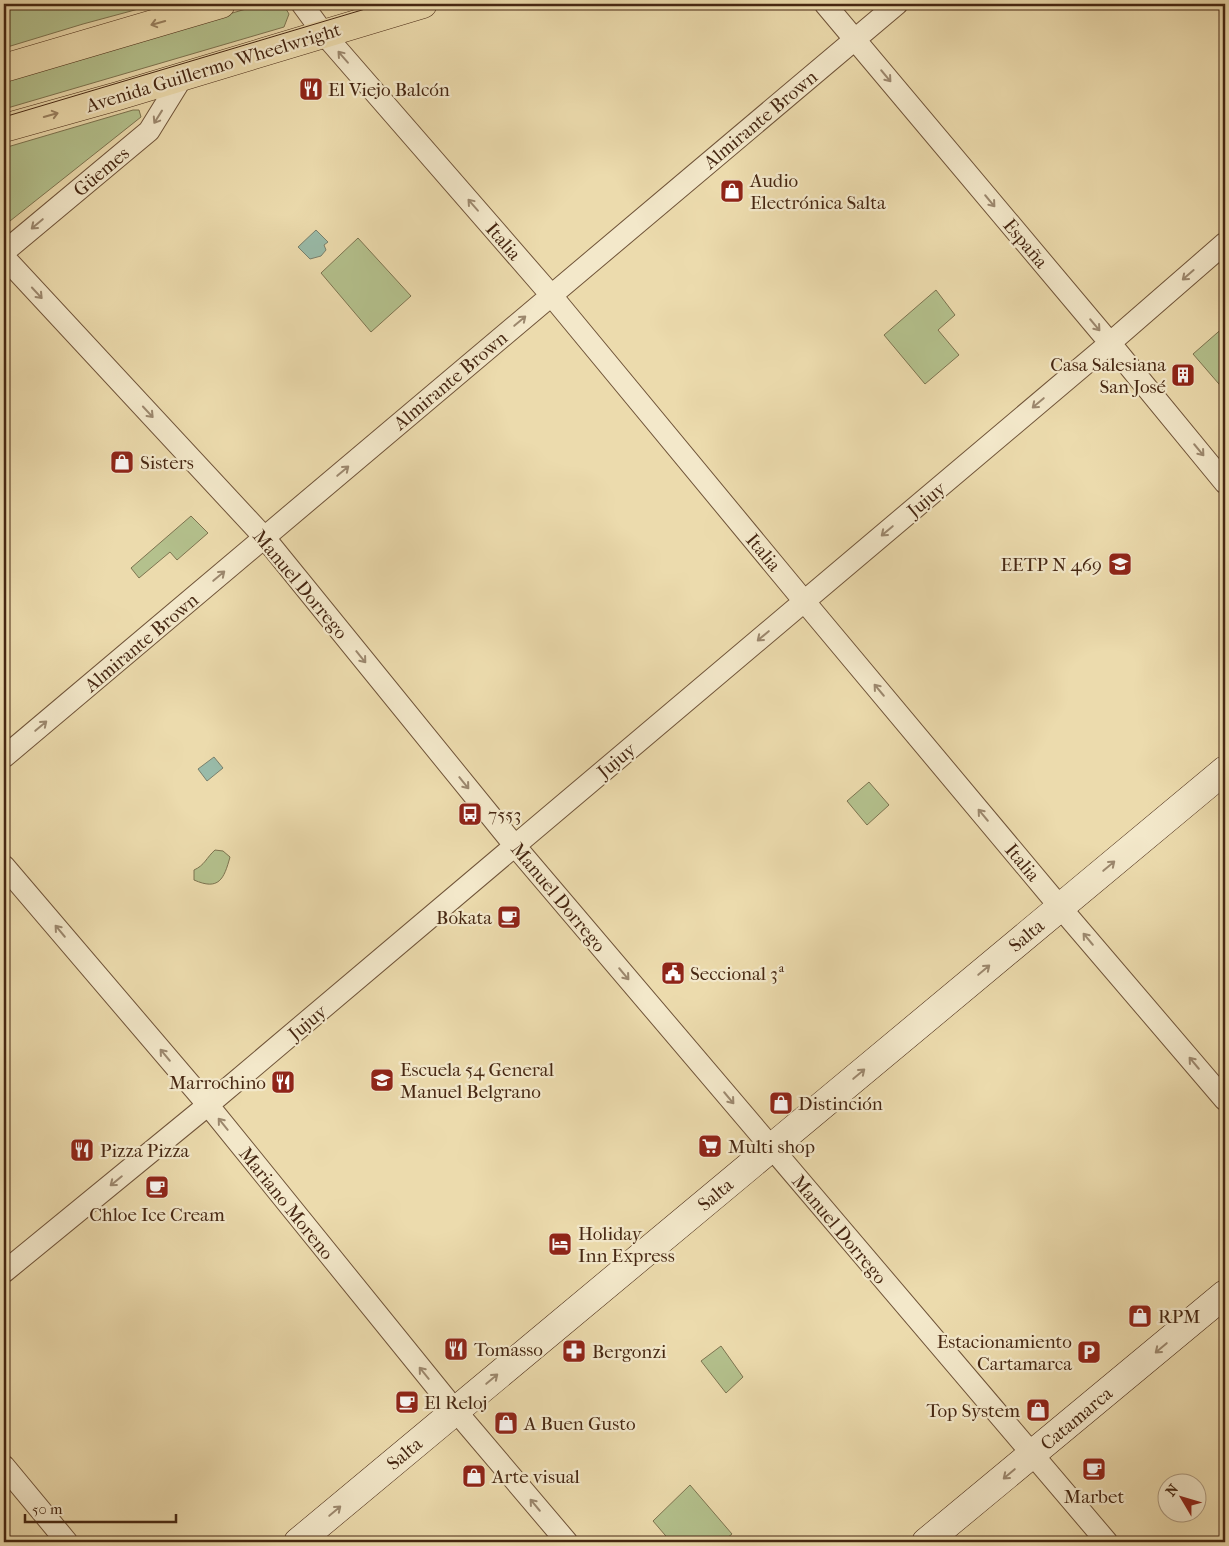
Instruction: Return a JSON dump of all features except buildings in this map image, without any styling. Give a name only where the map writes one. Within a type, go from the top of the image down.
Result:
[{"type":"main road","points":[[4,68],[221,4]]},
{"type":"main road","name":"Avenida Guillermo Wheelwright","points":[[4,128],[423,4]]},
{"type":"main road","name":"Salta","points":[[298,1542],[454,1410],[1225,770]]},
{"type":"main road","name":"Catamarca","points":[[926,1542],[1225,1294]]},
{"type":"street","name":"Italia","points":[[302,4],[324,34],[551,295],[1060,907],[1225,1100]]},
{"type":"street","name":"España","points":[[824,4],[1110,343],[1225,483]]},
{"type":"street","name":"Almirante Brown","points":[[4,757],[897,4]]},
{"type":"street","name":"Güemes","points":[[4,252],[149,131],[184,76]]},
{"type":"street","name":"Jujuy","points":[[4,1272],[208,1106],[1110,343],[1225,243]]},
{"type":"street","name":"Manuel Dorrego","points":[[4,257],[264,537],[516,846],[1107,1542]]},
{"type":"street","name":"Mariano Moreno","points":[[4,866],[208,1106],[454,1410],[567,1542]]},
{"type":"street","points":[[4,1466],[66,1542]]},
{"type":"green space","points":[[4,4],[157,4],[4,48]]},
{"type":"green space","points":[[263,4],[283,4],[289,14],[284,27],[4,109],[4,80]]},
{"type":"green space","points":[[133,110],[139,110],[141,117],[10,221],[4,221],[4,148]]},
{"type":"green space","points":[[358,238],[411,296],[371,332],[321,273]]},
{"type":"green space","points":[[936,290],[955,315],[938,330],[959,355],[925,384],[884,335]]},
{"type":"green space","points":[[1225,326],[1225,391],[1193,354]]},
{"type":"green space","points":[[191,516],[208,533],[177,560],[170,552],[139,578],[131,568]]},
{"type":"green space","points":[[869,782],[889,805],[867,825],[847,801]]},
{"type":"green space","points":[[215,850],[223,851],[230,857],[223,877],[215,883],[209,884],[194,880],[194,870],[203,864]]},
{"type":"green space","points":[[721,1346],[743,1377],[726,1393],[701,1361]]},
{"type":"green space","points":[[690,1485],[732,1534],[722,1542],[671,1542],[653,1521]]},
{"type":"shaded area","points":[[316,230],[328,242],[324,245],[326,250],[321,256],[310,259],[298,247]]},
{"type":"shaded area","points":[[214,757],[223,768],[207,781],[198,769]]},
{"type":"tram line","points":[[4,117],[382,4]]},
{"type":"place","name":"El Viejo Balcón","points":[[311,89]]},
{"type":"place","name":"Audio Electrónica Salta","points":[[732,191]]},
{"type":"place","name":"Casa Salesiana San José","points":[[1183,375]]},
{"type":"place","name":"Sisters","points":[[122,462]]},
{"type":"place","name":"EETP N 469","points":[[1120,564]]},
{"type":"place","name":"7553","points":[[470,814]]},
{"type":"place","name":"Bokata","points":[[509,917]]},
{"type":"place","name":"Seccional 3ª","points":[[673,973]]},
{"type":"place","name":"Escuela 54 General Manuel Belgrano","points":[[382,1080]]},
{"type":"place","name":"Marrochino","points":[[283,1082]]},
{"type":"place","name":"Distinción","points":[[781,1103]]},
{"type":"place","name":"Multi shop","points":[[710,1146]]},
{"type":"place","name":"Pizza Pizza","points":[[82,1150]]},
{"type":"place","name":"Chloe Ice Cream","points":[[157,1187]]},
{"type":"place","name":"Holiday Inn Express","points":[[560,1244]]},
{"type":"place","name":"RPM","points":[[1140,1316]]},
{"type":"place","name":"Tomasso","points":[[456,1349]]},
{"type":"place","name":"Bergonzi","points":[[574,1351]]},
{"type":"place","name":"Estacionamiento Cartamarca","points":[[1089,1352]]},
{"type":"place","name":"El Reloj","points":[[407,1402]]},
{"type":"place","name":"Top System","points":[[1038,1410]]},
{"type":"place","name":"A Buen Gusto","points":[[506,1423]]},
{"type":"place","name":"Marbet","points":[[1094,1469]]},
{"type":"place","name":"Arte visual","points":[[474,1476]]}]
